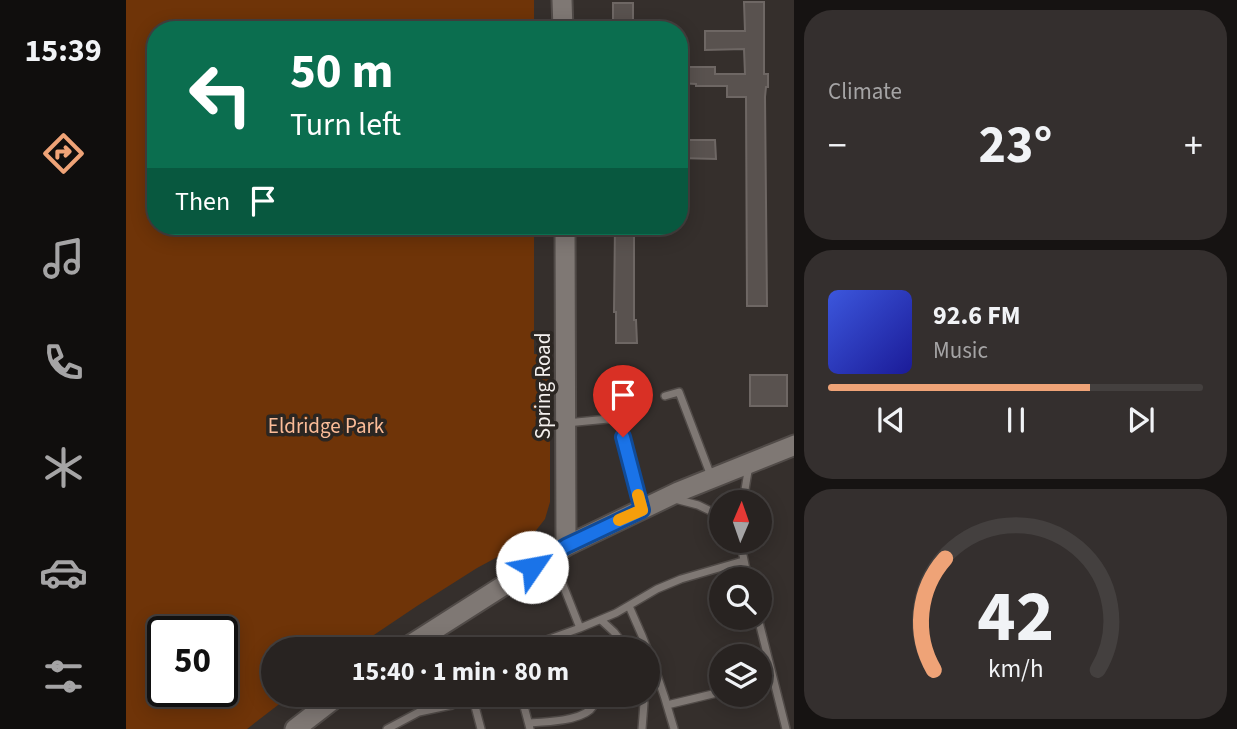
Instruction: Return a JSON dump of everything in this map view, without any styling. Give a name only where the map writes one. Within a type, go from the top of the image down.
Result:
[{"type":"main road","points":[[562,0],[563,21]]},
{"type":"main road","name":"Spring Road","points":[[559,550],[566,423],[565,235]]},
{"type":"main road","points":[[423,637],[559,550],[667,497],[794,446]]},
{"type":"main road","points":[[295,729],[323,707]]},
{"type":"lane","points":[[664,396],[679,392],[711,478]]},
{"type":"lane","points":[[566,423],[619,418],[632,407]]},
{"type":"lane","points":[[619,418],[642,510]]},
{"type":"lane","points":[[745,490],[749,462]]},
{"type":"lane","points":[[667,497],[709,510]]},
{"type":"lane","points":[[559,550],[580,628]]},
{"type":"lane","points":[[742,553],[745,567]]},
{"type":"lane","points":[[555,637],[600,620],[681,579],[743,561]]},
{"type":"lane","points":[[629,606],[650,653],[674,729]]},
{"type":"lane","points":[[600,620],[618,637]]},
{"type":"lane","points":[[436,629],[440,637]]},
{"type":"lane","points":[[761,630],[786,729]]},
{"type":"lane","points":[[667,705],[709,695]]},
{"type":"lane","points":[[387,729],[419,712],[443,707]]},
{"type":"lane","points":[[475,707],[481,729]]},
{"type":"lane","points":[[524,707],[529,726],[575,717],[592,707]]},
{"type":"lane","points":[[643,728],[644,707]]},
{"type":"green space","name":"Eldridge Park","points":[[126,0],[534,0],[534,21],[147,21],[147,235],[534,235],[534,354],[545,355],[550,360],[550,502],[545,519],[520,545],[477,568],[371,637],[261,637],[261,707],[275,707],[247,729],[126,729]]},
{"type":"building","points":[[744,2],[764,2],[764,74],[768,74],[765,97],[767,306],[747,306],[746,97],[727,97],[727,86],[688,84],[688,67],[715,67],[715,74],[745,74],[744,49],[705,50],[705,31],[745,31]]},
{"type":"building","points":[[613,3],[633,3],[633,21],[613,21]]},
{"type":"building","points":[[688,140],[715,140],[716,159],[688,158]]},
{"type":"building","points":[[615,235],[634,235],[634,320],[637,343],[616,343]]},
{"type":"building","points":[[750,375],[787,375],[787,406],[750,406]]},
{"type":"slow traffic","points":[[619,520],[642,510],[638,495]]},
{"type":"route","points":[[532,567],[566,546],[642,510],[623,437]]}]
